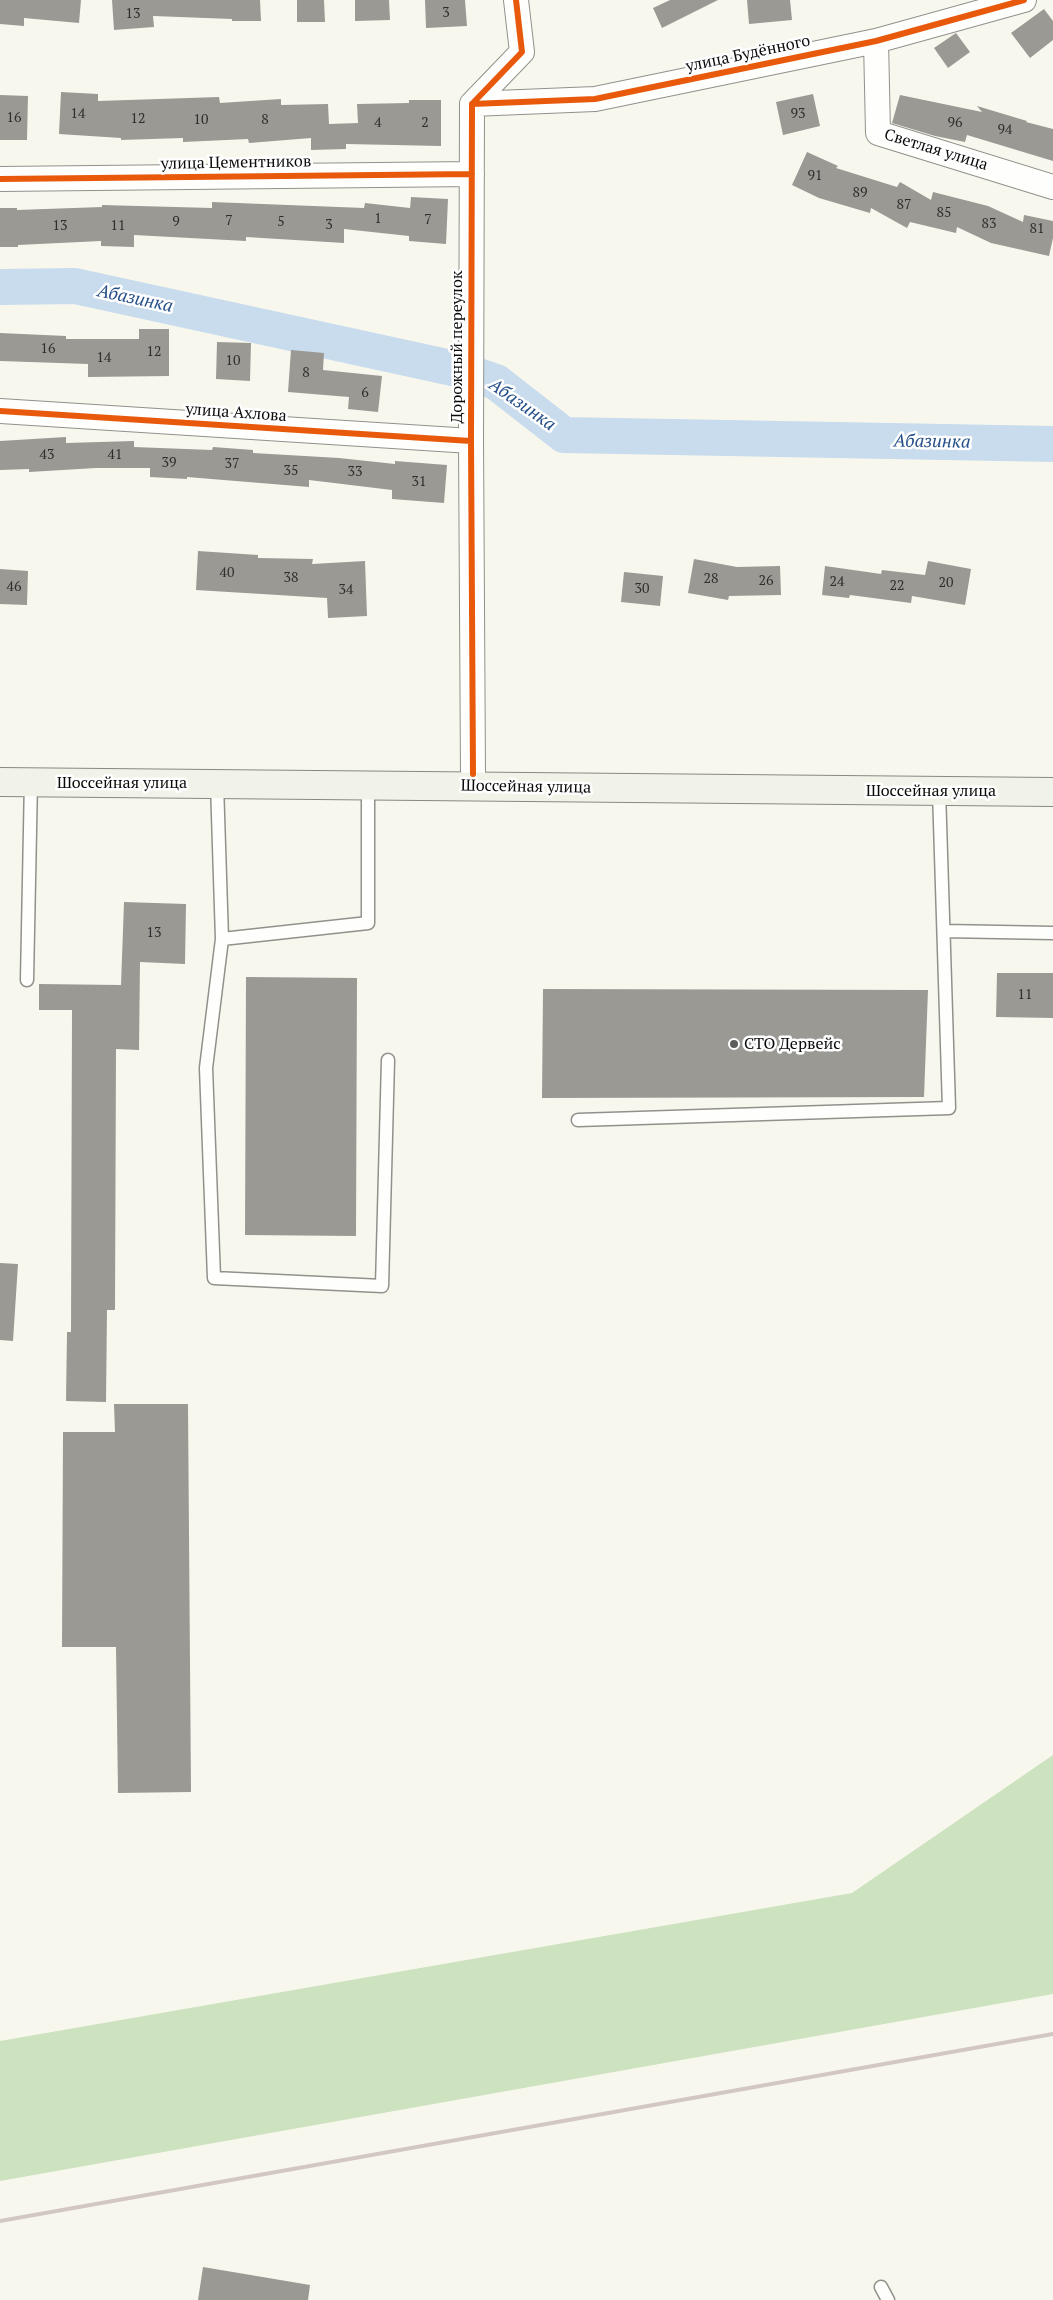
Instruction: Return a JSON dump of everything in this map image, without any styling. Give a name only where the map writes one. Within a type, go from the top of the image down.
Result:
[{"type":"main road","name":"Шоссейная улица","points":[[0,772],[31,778],[217,784],[1053,792]]},
{"type":"main road","name":"Шоссейная улица","points":[[0,782],[31,778],[473,774],[1053,778]]},
{"type":"street","points":[[472,104],[522,52],[516,0]]},
{"type":"street","name":"улица Будённого","points":[[472,104],[595,99],[876,41],[1024,0]]},
{"type":"street","name":"Светлая улица","points":[[876,41],[878,133],[1053,187]]},
{"type":"street","name":"Дорожный переулок","points":[[472,104],[471,441],[473,774]]},
{"type":"street","name":"улица Цементников","points":[[0,179],[472,174]]},
{"type":"street","name":"улица Ахлова","points":[[0,412],[471,441]]},
{"type":"lane","points":[[27,980],[31,778]]},
{"type":"lane","points":[[217,784],[222,939],[206,1068],[214,1278],[382,1286],[388,1060]]},
{"type":"lane","points":[[222,939],[368,923],[368,785]]},
{"type":"lane","points":[[578,1120],[949,1108],[939,791]]},
{"type":"lane","points":[[944,931],[1053,933]]},
{"type":"lane","points":[[881,2287],[888,2300]]},
{"type":"green space","points":[[1053,1755],[1053,1994],[0,2181],[0,2041],[852,1893]]},
{"type":"building","points":[[0,0],[81,0],[79,23],[24,18],[24,26],[0,24]]},
{"type":"building","points":[[112,0],[260,0],[261,21],[153,16],[154,27],[114,30]]},
{"type":"building","points":[[297,0],[324,0],[325,22],[297,22]]},
{"type":"building","points":[[355,0],[389,0],[390,20],[355,21]]},
{"type":"building","points":[[425,0],[465,0],[467,26],[426,28]]},
{"type":"building","points":[[670,0],[718,0],[662,28],[653,8]]},
{"type":"building","points":[[747,0],[790,0],[792,20],[749,24]]},
{"type":"building","points":[[1044,9],[1053,21],[1053,40],[1030,58],[1011,33]]},
{"type":"building","points":[[956,33],[970,52],[948,68],[934,48]]},
{"type":"building","points":[[61,92],[98,94],[98,101],[219,97],[220,103],[281,99],[281,105],[328,104],[329,124],[358,123],[357,104],[409,103],[409,100],[441,100],[441,146],[346,144],[346,149],[311,150],[311,138],[249,143],[248,139],[183,142],[183,138],[121,140],[121,138],[59,134]]},
{"type":"building","points":[[813,94],[820,126],[783,135],[776,102]]},
{"type":"building","points":[[0,95],[28,96],[27,140],[0,140]]},
{"type":"building","points":[[900,95],[982,112],[977,106],[1053,129],[1053,161],[967,135],[965,142],[935,136],[892,123]]},
{"type":"building","points":[[807,152],[838,166],[836,168],[897,187],[900,182],[931,200],[933,192],[988,206],[1023,222],[1024,215],[1053,221],[1053,238],[1049,256],[991,243],[957,227],[956,233],[910,222],[907,228],[871,208],[870,213],[819,198],[792,185]]},
{"type":"building","points":[[411,197],[448,199],[446,244],[409,241],[409,236],[344,229],[344,243],[246,237],[246,241],[134,235],[134,247],[101,246],[101,241],[0,247],[0,208],[17,208],[17,210],[102,207],[102,205],[212,208],[212,202],[364,208],[365,203],[410,208]]},
{"type":"building","points":[[139,329],[169,329],[169,376],[88,377],[88,364],[0,361],[0,333],[66,336],[66,339],[139,339]]},
{"type":"building","points":[[217,342],[251,343],[250,381],[216,379]]},
{"type":"building","points":[[291,350],[324,353],[323,370],[382,376],[378,412],[348,409],[349,397],[288,392]]},
{"type":"building","points":[[66,437],[66,443],[134,441],[134,447],[212,450],[213,447],[253,450],[253,453],[339,458],[395,464],[395,461],[447,465],[444,503],[392,499],[392,490],[309,480],[309,487],[187,477],[187,479],[150,477],[150,468],[96,468],[29,472],[29,469],[0,470],[0,441]]},
{"type":"building","points":[[198,551],[258,555],[258,558],[313,559],[312,564],[365,561],[367,616],[328,618],[327,598],[196,590]]},
{"type":"building","points":[[694,559],[737,567],[780,566],[781,595],[729,596],[728,600],[688,593]]},
{"type":"building","points":[[928,561],[971,569],[965,605],[912,596],[911,603],[850,595],[849,598],[822,595],[825,566],[881,574],[882,570],[925,575]]},
{"type":"building","points":[[0,569],[28,571],[27,605],[0,604]]},
{"type":"building","points":[[624,572],[663,576],[660,606],[621,602]]},
{"type":"building","points":[[124,902],[186,904],[185,964],[140,962],[139,1050],[116,1049],[115,1310],[107,1310],[106,1402],[66,1401],[67,1332],[71,1332],[72,1010],[39,1010],[39,984],[121,985]]},
{"type":"building","points":[[997,973],[1053,973],[1053,1018],[996,1017]]},
{"type":"building","points":[[246,977],[357,978],[356,1236],[245,1235]]},
{"type":"building","name":"СТО Дервейс","points":[[543,989],[928,990],[924,1097],[542,1098]]},
{"type":"building","points":[[0,1263],[18,1264],[13,1341],[0,1340]]},
{"type":"building","points":[[114,1404],[188,1404],[191,1792],[118,1793],[116,1647],[62,1647],[63,1432],[115,1432]]},
{"type":"building","points":[[203,2267],[310,2285],[308,2300],[198,2300]]},
{"type":"waterway","name":"Абазинка","points":[[0,287],[75,286],[461,370],[496,382],[564,435],[1053,444]]},
{"type":"railway","points":[[0,2221],[1053,2034]]},
{"type":"cycle path","points":[[473,774],[471,441],[472,104],[522,52],[516,0]]},
{"type":"cycle path","points":[[472,104],[595,99],[876,41],[1024,0]]},
{"type":"cycle path","points":[[0,179],[472,174]]},
{"type":"cycle path","points":[[0,411],[471,441]]},
{"type":"place","name":"СТО Дервейс","points":[[734,1044]]}]
